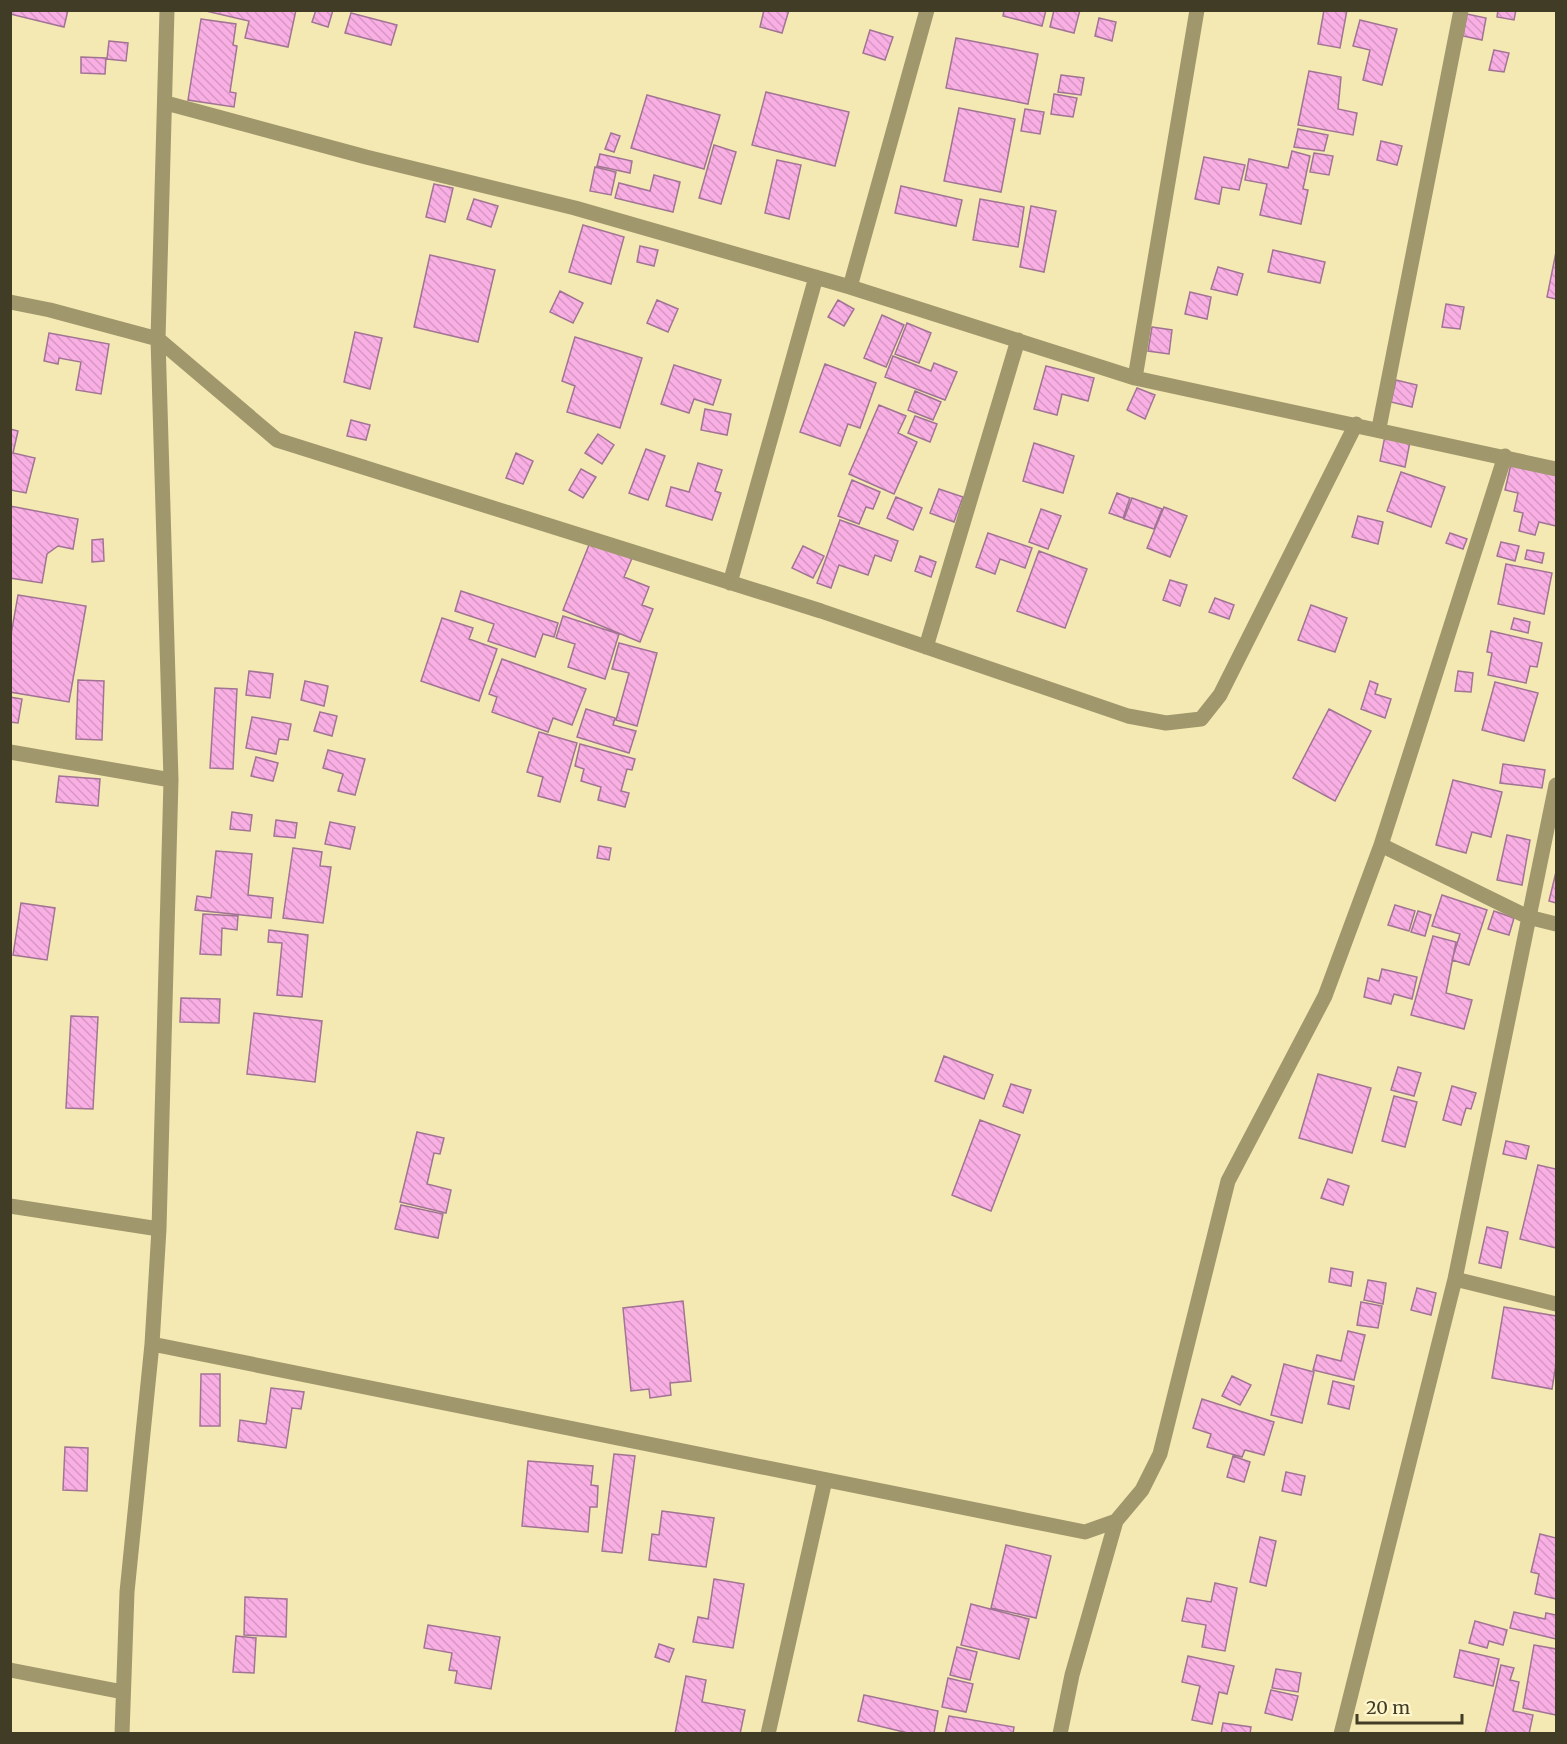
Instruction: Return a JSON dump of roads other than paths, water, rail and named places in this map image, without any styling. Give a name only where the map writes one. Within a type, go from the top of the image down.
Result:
[{"type":"street","points":[[122,1734],[127,1592],[152,1344],[159,1229],[171,780],[158,339],[167,10]]},
{"type":"street","points":[[850,287],[927,10]]},
{"type":"street","points":[[1135,378],[1197,10]]},
{"type":"street","points":[[1379,428],[1461,10]]},
{"type":"street","points":[[166,103],[366,157],[575,208],[850,287],[1135,378],[1379,428],[1557,468]]},
{"type":"street","points":[[730,583],[816,277]]},
{"type":"street","points":[[10,302],[50,310],[158,339],[277,440],[730,583],[1128,716],[1166,723],[1201,719],[1220,695],[1356,424]]},
{"type":"street","points":[[926,647],[1018,340]]},
{"type":"street","points":[[1060,1734],[1072,1675],[1116,1521],[1142,1490],[1160,1454],[1228,1181],[1325,996],[1381,845],[1505,456]]},
{"type":"street","points":[[10,752],[171,780]]},
{"type":"street","points":[[1341,1734],[1455,1279],[1557,785]]},
{"type":"street","points":[[1381,845],[1528,917],[1557,924]]},
{"type":"street","points":[[10,1206],[159,1229]]},
{"type":"street","points":[[1455,1279],[1557,1304]]},
{"type":"street","points":[[152,1344],[1085,1532],[1116,1521]]},
{"type":"street","points":[[768,1734],[825,1480]]},
{"type":"street","points":[[10,1670],[123,1692]]}]
